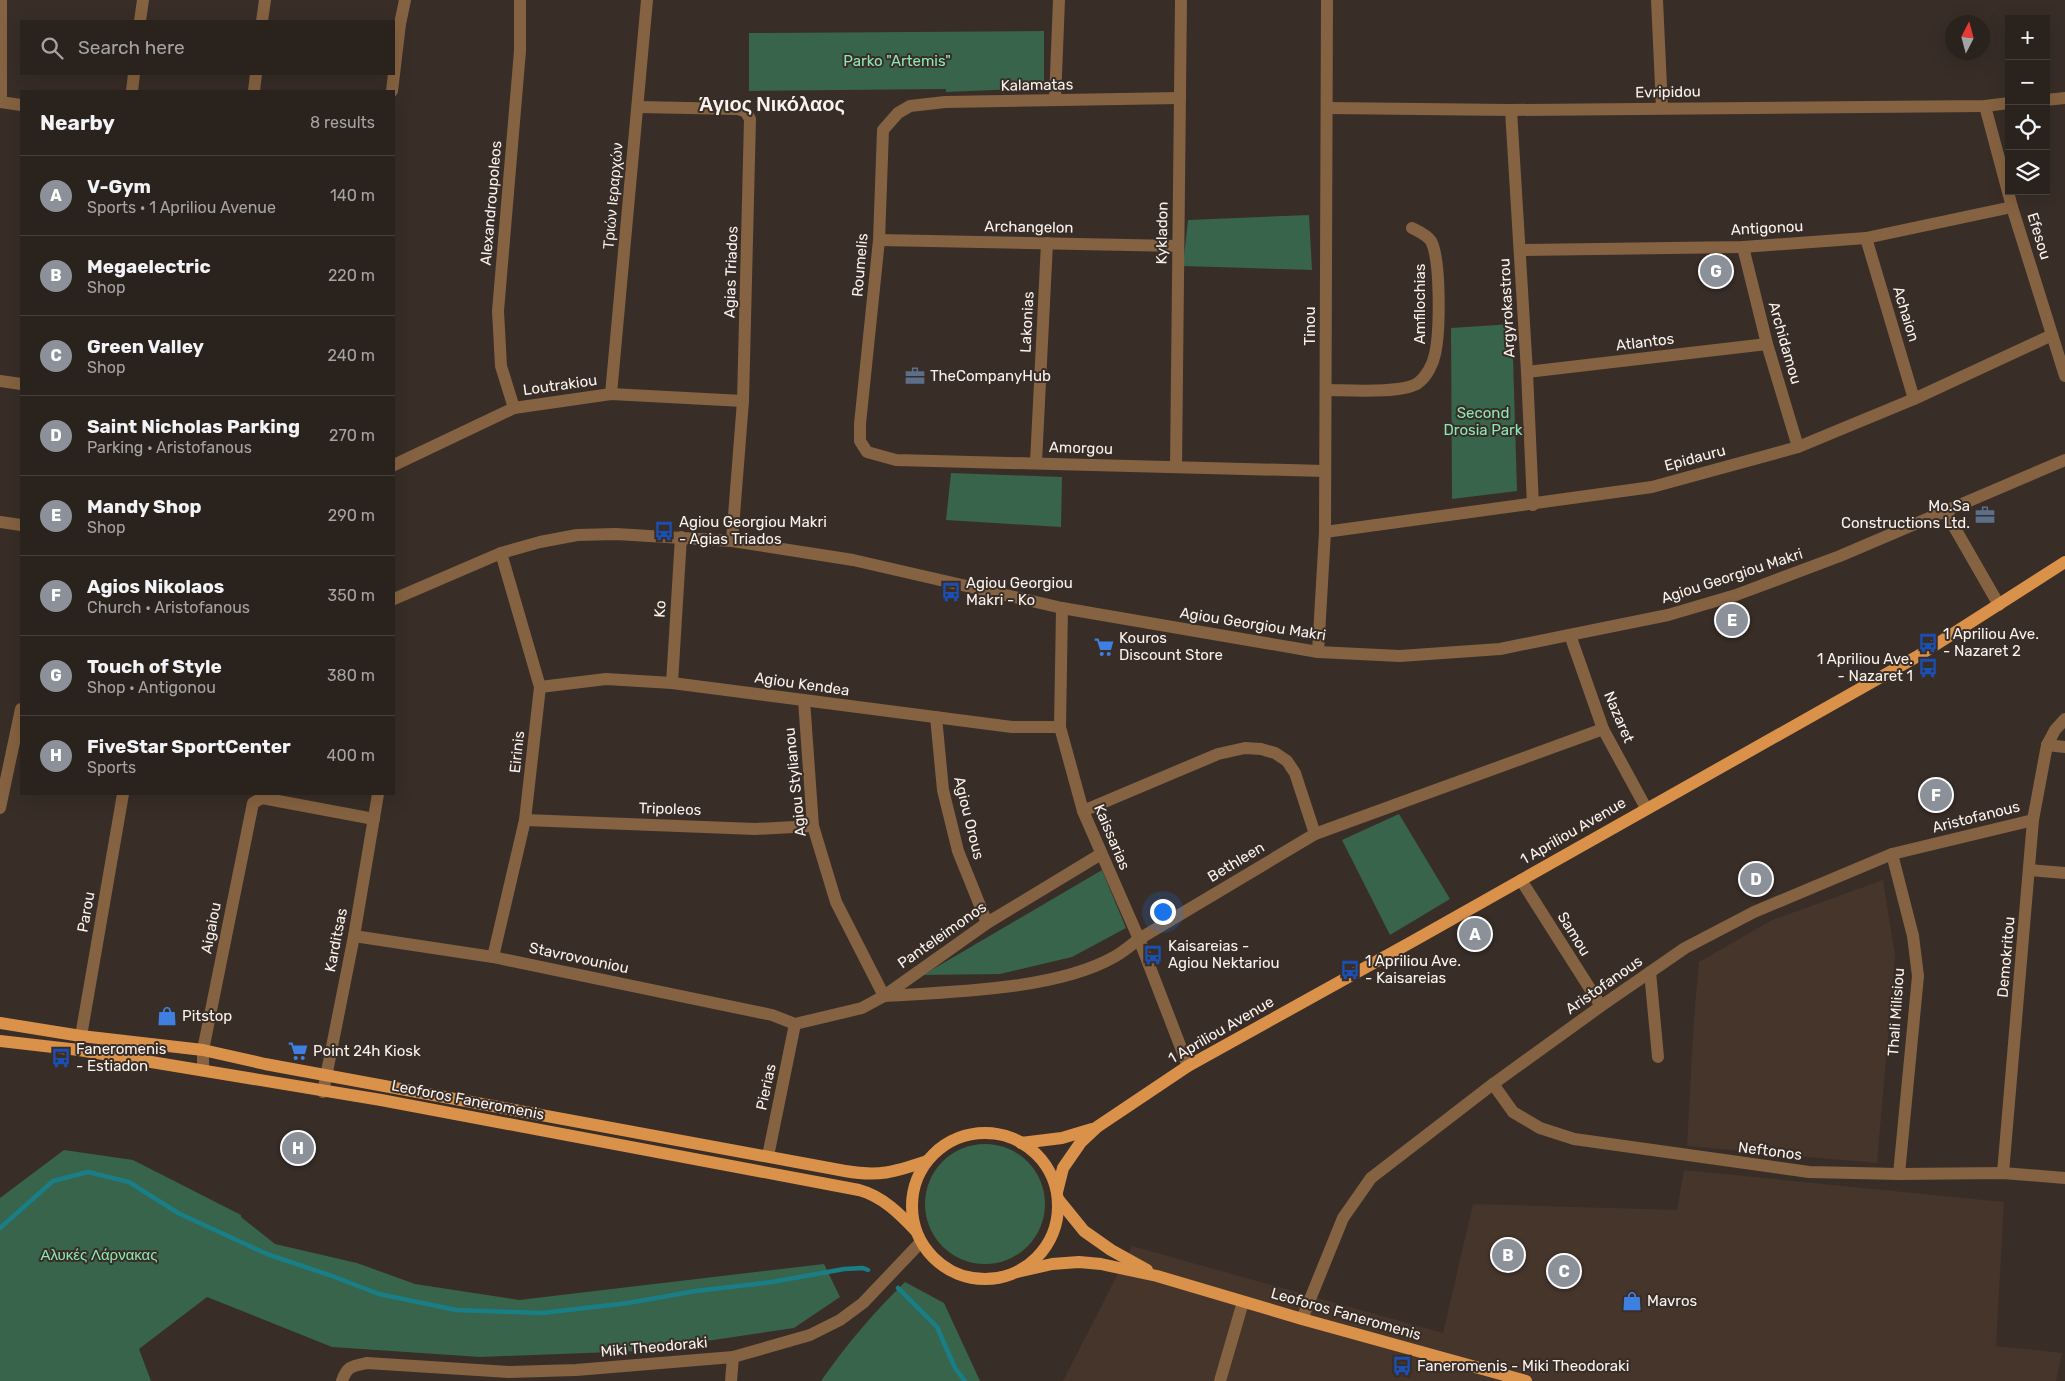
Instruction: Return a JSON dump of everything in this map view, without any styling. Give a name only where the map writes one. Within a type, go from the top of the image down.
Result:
[{"type":"main road","name":"1 Apriliou Avenue","points":[[1057,1196],[1063,1168],[1081,1142],[1097,1128],[1188,1066],[1918,656],[2065,562]]},
{"type":"main road","name":"Leoforos Faneromenis","points":[[0,1023],[81,1036],[203,1050],[325,1075],[864,1174],[888,1174],[928,1161]]},
{"type":"main road","name":"Leoforos Faneromenis","points":[[0,1041],[79,1050],[390,1102],[859,1190],[866,1192],[900,1214],[918,1237]]},
{"type":"main road","name":"1 Apriliou Avenue","points":[[1021,1143],[1062,1138],[1097,1128]]},
{"type":"main road","points":[[988,1133],[1005,1136],[1021,1143],[1034,1152],[1044,1163],[1052,1177],[1057,1196],[1056,1222],[1049,1242],[1040,1254],[1017,1272],[988,1279],[960,1275],[946,1268],[935,1259],[918,1237],[912,1202],[914,1187],[928,1161],[940,1149],[954,1140],[988,1133]]},
{"type":"main road","name":"Leoforos Faneromenis","points":[[1057,1196],[1084,1231],[1110,1250],[1157,1276]]},
{"type":"main road","name":"Leoforos Faneromenis","points":[[1017,1272],[1052,1264],[1079,1262],[1101,1264],[1157,1276],[1302,1319],[1526,1381]]},
{"type":"street","points":[[1,0],[0,102],[20,105]]},
{"type":"street","points":[[140,20],[143,0]]},
{"type":"street","points":[[262,20],[265,0]]},
{"type":"street","points":[[395,66],[405,0]]},
{"type":"street","name":"Alexandroupoleos","points":[[514,408],[501,366],[498,311],[520,52],[520,0]]},
{"type":"street","name":"Τριών Ιεραρχών","points":[[611,394],[647,0]]},
{"type":"street","points":[[1055,100],[1059,0]]},
{"type":"street","name":"Kykladon","points":[[1176,466],[1181,0]]},
{"type":"street","name":"Tinou","points":[[1318,652],[1325,532],[1326,471],[1327,0]]},
{"type":"street","points":[[1658,0],[1662,108]]},
{"type":"street","points":[[132,90],[134,75]]},
{"type":"street","points":[[254,90],[256,75]]},
{"type":"street","points":[[392,90],[394,75]]},
{"type":"street","name":"Kalamatas","points":[[898,113],[910,106],[925,103],[1180,98]]},
{"type":"street","points":[[2050,100],[2065,98]]},
{"type":"street","name":"Evripidou","points":[[1327,108],[1511,110],[1985,106],[2005,104]]},
{"type":"street","name":"Agias Triados","points":[[638,106],[738,109],[746,112],[750,119],[743,401],[732,541]]},
{"type":"street","name":"Efesou","points":[[1985,106],[2012,206],[2065,376]]},
{"type":"street","name":"Argyrokastrou","points":[[1511,110],[1533,505]]},
{"type":"street","name":"Roumelis","points":[[860,424],[879,240],[883,130],[898,113]]},
{"type":"street","name":"Antigonou","points":[[1520,250],[1743,247],[1866,238],[2012,206]]},
{"type":"street","name":"Amfilochias","points":[[1326,390],[1402,390],[1417,384],[1428,373],[1435,355],[1438,333],[1437,264],[1435,251],[1429,238],[1412,228]]},
{"type":"street","name":"Achaion","points":[[1866,238],[1914,399]]},
{"type":"street","name":"Archangelon","points":[[879,240],[1178,246]]},
{"type":"street","name":"Lakonias","points":[[1036,462],[1047,243]]},
{"type":"street","name":"Archidamou","points":[[1743,247],[1767,344],[1798,447]]},
{"type":"street","name":"Epidauru","points":[[1325,532],[1533,505],[1652,487],[1798,447],[1914,399],[2052,335]]},
{"type":"street","name":"Atlantos","points":[[1527,372],[1767,344]]},
{"type":"street","points":[[0,381],[20,384]]},
{"type":"street","name":"Loutrakiou","points":[[395,465],[514,408],[611,394],[743,401]]},
{"type":"street","name":"Amorgou","points":[[860,424],[860,441],[867,452],[878,457],[896,460],[1036,462],[1326,471]]},
{"type":"street","name":"Agiou Georgiou Makri","points":[[395,600],[501,553],[540,542],[578,535],[616,534],[732,541],[853,560],[1062,608],[1318,652],[1400,656],[1500,649],[1668,615],[1736,595],[1840,556],[2065,460]]},
{"type":"street","points":[[1945,511],[1999,605]]},
{"type":"street","points":[[0,522],[20,524]]},
{"type":"street","name":"Ko","points":[[672,682],[681,537]]},
{"type":"street","name":"Eirinis","points":[[493,957],[525,820],[540,687],[501,553]]},
{"type":"street","name":"Kaissarias","points":[[1062,608],[1060,727],[1083,811],[1139,939],[1188,1066]]},
{"type":"street","name":"Nazaret","points":[[1570,635],[1604,729],[1646,808]]},
{"type":"street","name":"Agiou Kendea","points":[[540,687],[606,679],[672,682],[1012,727],[1060,727]]},
{"type":"street","name":"Agiou Stylianou","points":[[804,700],[813,826],[836,902],[884,996]]},
{"type":"street","name":"Agiou Orous","points":[[936,718],[945,799],[958,851],[987,923]]},
{"type":"street","points":[[2065,719],[2055,730],[2047,745],[2065,747]]},
{"type":"street","points":[[0,807],[20,720]]},
{"type":"street","name":"Bethleen","points":[[884,996],[1033,983],[1080,972],[1113,958],[1139,939],[1316,834],[1604,729]]},
{"type":"street","name":"Demokritou","points":[[2003,1173],[2033,820],[2047,745]]},
{"type":"street","points":[[1083,811],[1218,754],[1245,748],[1262,749],[1275,753],[1287,761],[1296,773],[1316,834]]},
{"type":"street","name":"Parou","points":[[81,1036],[123,795]]},
{"type":"street","name":"Karditsas","points":[[323,1092],[354,936],[378,795]]},
{"type":"street","name":"Aigaiou","points":[[204,1070],[203,1050],[253,803],[262,798],[374,818]]},
{"type":"street","name":"Tripoleos","points":[[525,820],[755,829],[813,826]]},
{"type":"street","name":"Aristofanous","points":[[1302,1319],[1343,1218],[1371,1178],[1493,1084],[1685,948],[1748,915],[1892,854],[2033,820]]},
{"type":"street","name":"Panteleimonos","points":[[795,1024],[862,1008],[884,996],[987,923],[1101,854]]},
{"type":"street","name":"Thali Milisiou","points":[[1892,854],[1913,936],[1918,976],[1899,1174]]},
{"type":"street","points":[[2030,870],[2065,873]]},
{"type":"street","name":"Samou","points":[[1521,880],[1601,1006]]},
{"type":"street","name":"Stavrovouniou","points":[[354,936],[493,957],[772,1015],[795,1024]]},
{"type":"street","points":[[1650,972],[1658,1057]]},
{"type":"street","name":"Pierias","points":[[768,1156],[795,1024]]},
{"type":"street","name":"Neftonos","points":[[1493,1084],[1513,1112],[1540,1128],[1574,1139],[1809,1172],[1899,1174],[2003,1173],[2065,1178]]},
{"type":"street","name":"Miki Theodoraki","points":[[342,1381],[352,1366],[367,1363],[509,1372],[576,1370],[733,1357],[810,1335],[840,1320],[863,1303],[918,1237]]},
{"type":"street","points":[[1220,1381],[1243,1302]]},
{"type":"street","points":[[730,1381],[733,1357]]},
{"type":"shaded area","points":[[1883,880],[1895,956],[1877,1163],[1687,1146],[1699,962],[1770,921]]},
{"type":"shaded area","points":[[1684,1170],[2004,1202],[1996,1346],[2062,1353],[2056,1381],[1063,1381],[1132,1246],[1443,1333],[1473,1204],[1677,1210]]},
{"type":"green space","name":"Parko \"Artemis\"","points":[[1044,31],[1044,88],[946,92],[946,89],[749,91],[749,33]]},
{"type":"green space","points":[[1309,215],[1312,270],[1183,266],[1188,220]]},
{"type":"green space","name":"Second Drosia Park","points":[[1512,324],[1517,491],[1452,499],[1451,328]]},
{"type":"green space","points":[[951,473],[1062,477],[1061,527],[946,520]]},
{"type":"green space","points":[[1399,814],[1450,899],[1390,935],[1342,840]]},
{"type":"green space","points":[[1102,870],[1126,928],[1072,957],[1000,974],[923,975]]},
{"type":"green space","points":[[985,1144],[1008,1148],[1028,1161],[1041,1181],[1045,1204],[1041,1227],[1028,1247],[1008,1260],[985,1264],[962,1260],[942,1247],[929,1227],[925,1204],[929,1181],[942,1161],[962,1148]]},
{"type":"green space","name":"Αλυκές Λάρνακας","points":[[64,1150],[133,1160],[241,1215],[241,1217],[275,1244],[357,1263],[415,1284],[519,1300],[824,1264],[840,1297],[794,1328],[639,1351],[480,1357],[332,1347],[207,1297],[139,1349],[151,1381],[0,1381],[0,1198]]},
{"type":"green space","points":[[905,1282],[944,1303],[980,1381],[821,1381],[860,1330]]},
{"type":"waterway","points":[[0,1228],[53,1181],[88,1172],[129,1182],[178,1213],[267,1254],[379,1294],[456,1310],[542,1313],[628,1303],[696,1291],[772,1282],[844,1269],[863,1268],[868,1270]]},
{"type":"waterway","points":[[898,1288],[937,1327],[955,1368],[965,1381]]},
{"type":"place","name":"Touch of Style","points":[[1716,271]]},
{"type":"place","name":"TheCompanyHub","points":[[915,376]]},
{"type":"place","name":"Mo.Sa Constructions Ltd.","points":[[1985,515]]},
{"type":"place","name":"Agiou Georgiou Makri - Agias Triados","points":[[664,531]]},
{"type":"place","name":"Agiou Georgiou Makri - Ko","points":[[951,592]]},
{"type":"place","name":"Mandy Shop","points":[[1732,620]]},
{"type":"place","name":"1 Apriliou Ave. - Nazaret 2","points":[[1928,643]]},
{"type":"place","name":"Kouros Discount Store","points":[[1104,647]]},
{"type":"place","name":"1 Apriliou Ave. - Nazaret 1","points":[[1928,668]]},
{"type":"place","name":"Agios Nikolaos","points":[[1936,795]]},
{"type":"place","name":"Saint Nicholas Parking","points":[[1756,879]]},
{"type":"place","name":"V-Gym","points":[[1475,934]]},
{"type":"place","name":"Kaisareias - Agiou Nektariou","points":[[1153,955]]},
{"type":"place","name":"1 Apriliou Ave. - Kaisareias","points":[[1350,970]]},
{"type":"place","name":"Pitstop","points":[[167,1016]]},
{"type":"place","name":"Point 24h Kiosk","points":[[298,1051]]},
{"type":"place","name":"Faneromenis - Estiadon","points":[[61,1058]]},
{"type":"place","name":"FiveStar SportCenter","points":[[298,1148]]},
{"type":"place","name":"Megaelectric","points":[[1508,1255]]},
{"type":"place","name":"Green Valley","points":[[1564,1271]]},
{"type":"place","name":"Mavros","points":[[1632,1301]]},
{"type":"place","name":"Faneromenis - Miki Theodoraki","points":[[1402,1366]]},
{"type":"district","name":"Άγιος Νικόλαος","points":[[772,104]]}]
